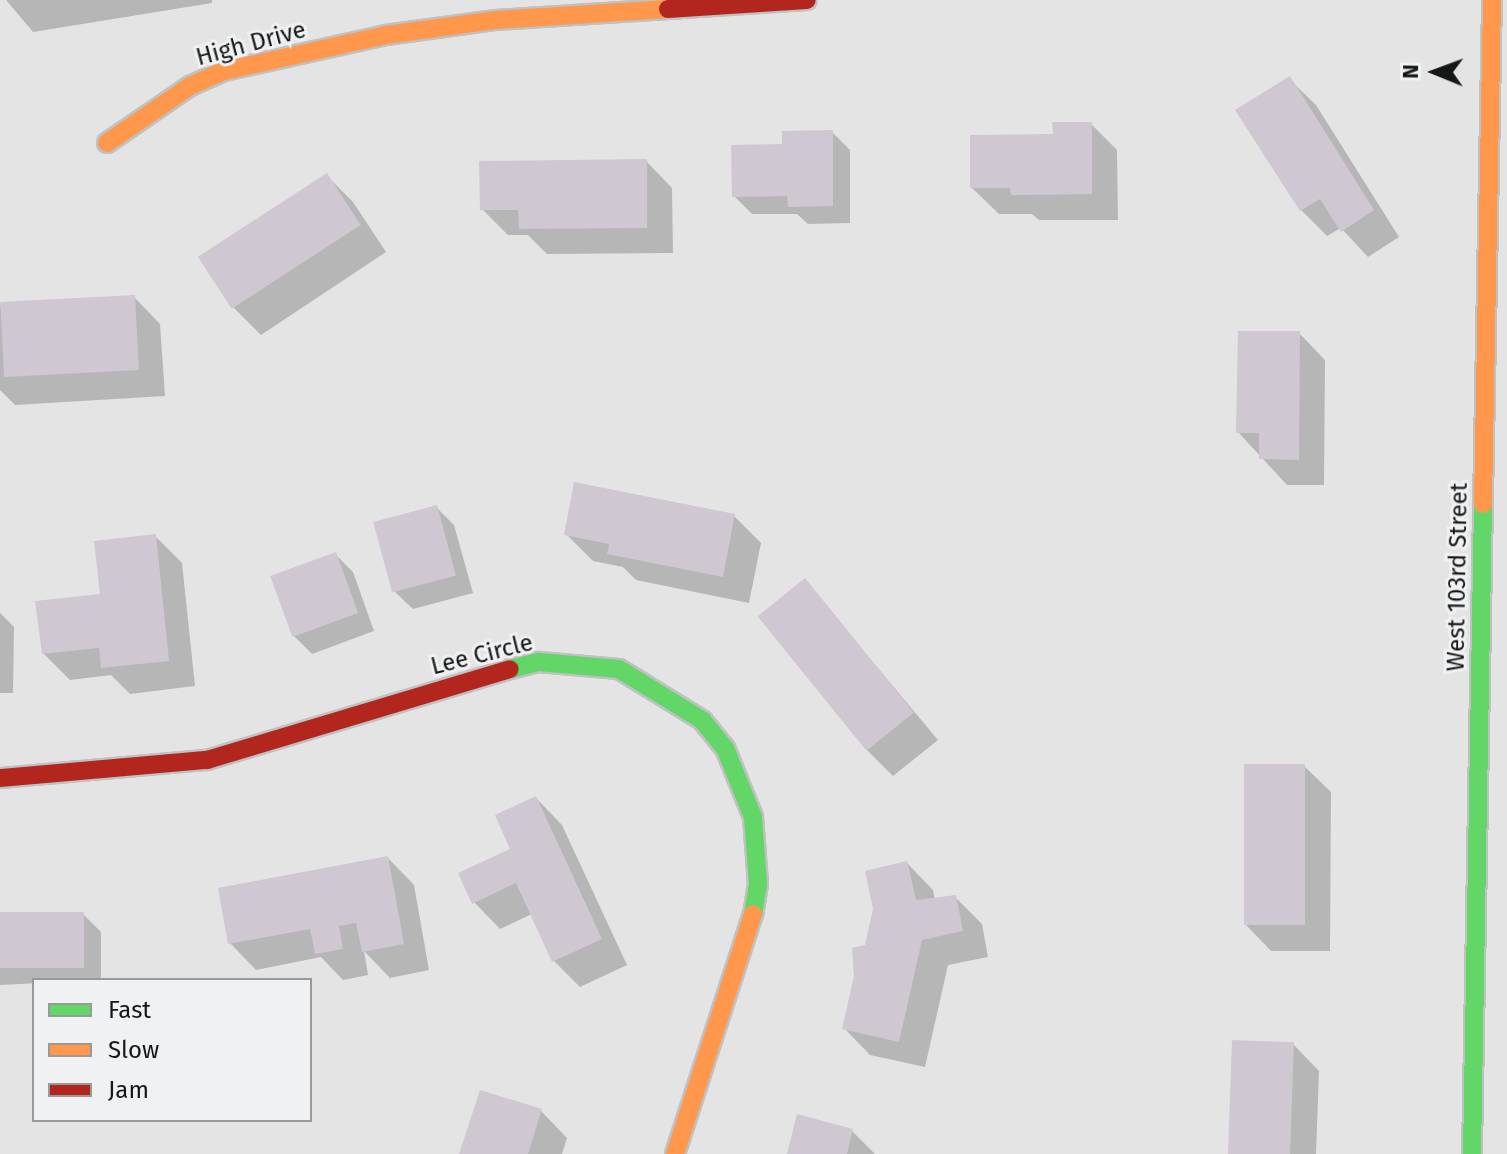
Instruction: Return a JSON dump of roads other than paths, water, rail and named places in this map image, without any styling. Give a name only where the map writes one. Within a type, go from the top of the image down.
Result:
[{"type":"street","name":"High Drive","points":[[107,143],[190,86],[224,71],[386,35],[496,20],[807,0]]},
{"type":"street","name":"West 103rd Street","points":[[1472,1154],[1492,0]]},
{"type":"street","name":"Lee Circle","points":[[0,778],[207,760],[357,719],[455,682],[539,662],[619,669],[667,695],[702,720],[725,748],[753,817],[758,884],[749,935],[723,998],[675,1154]]}]
